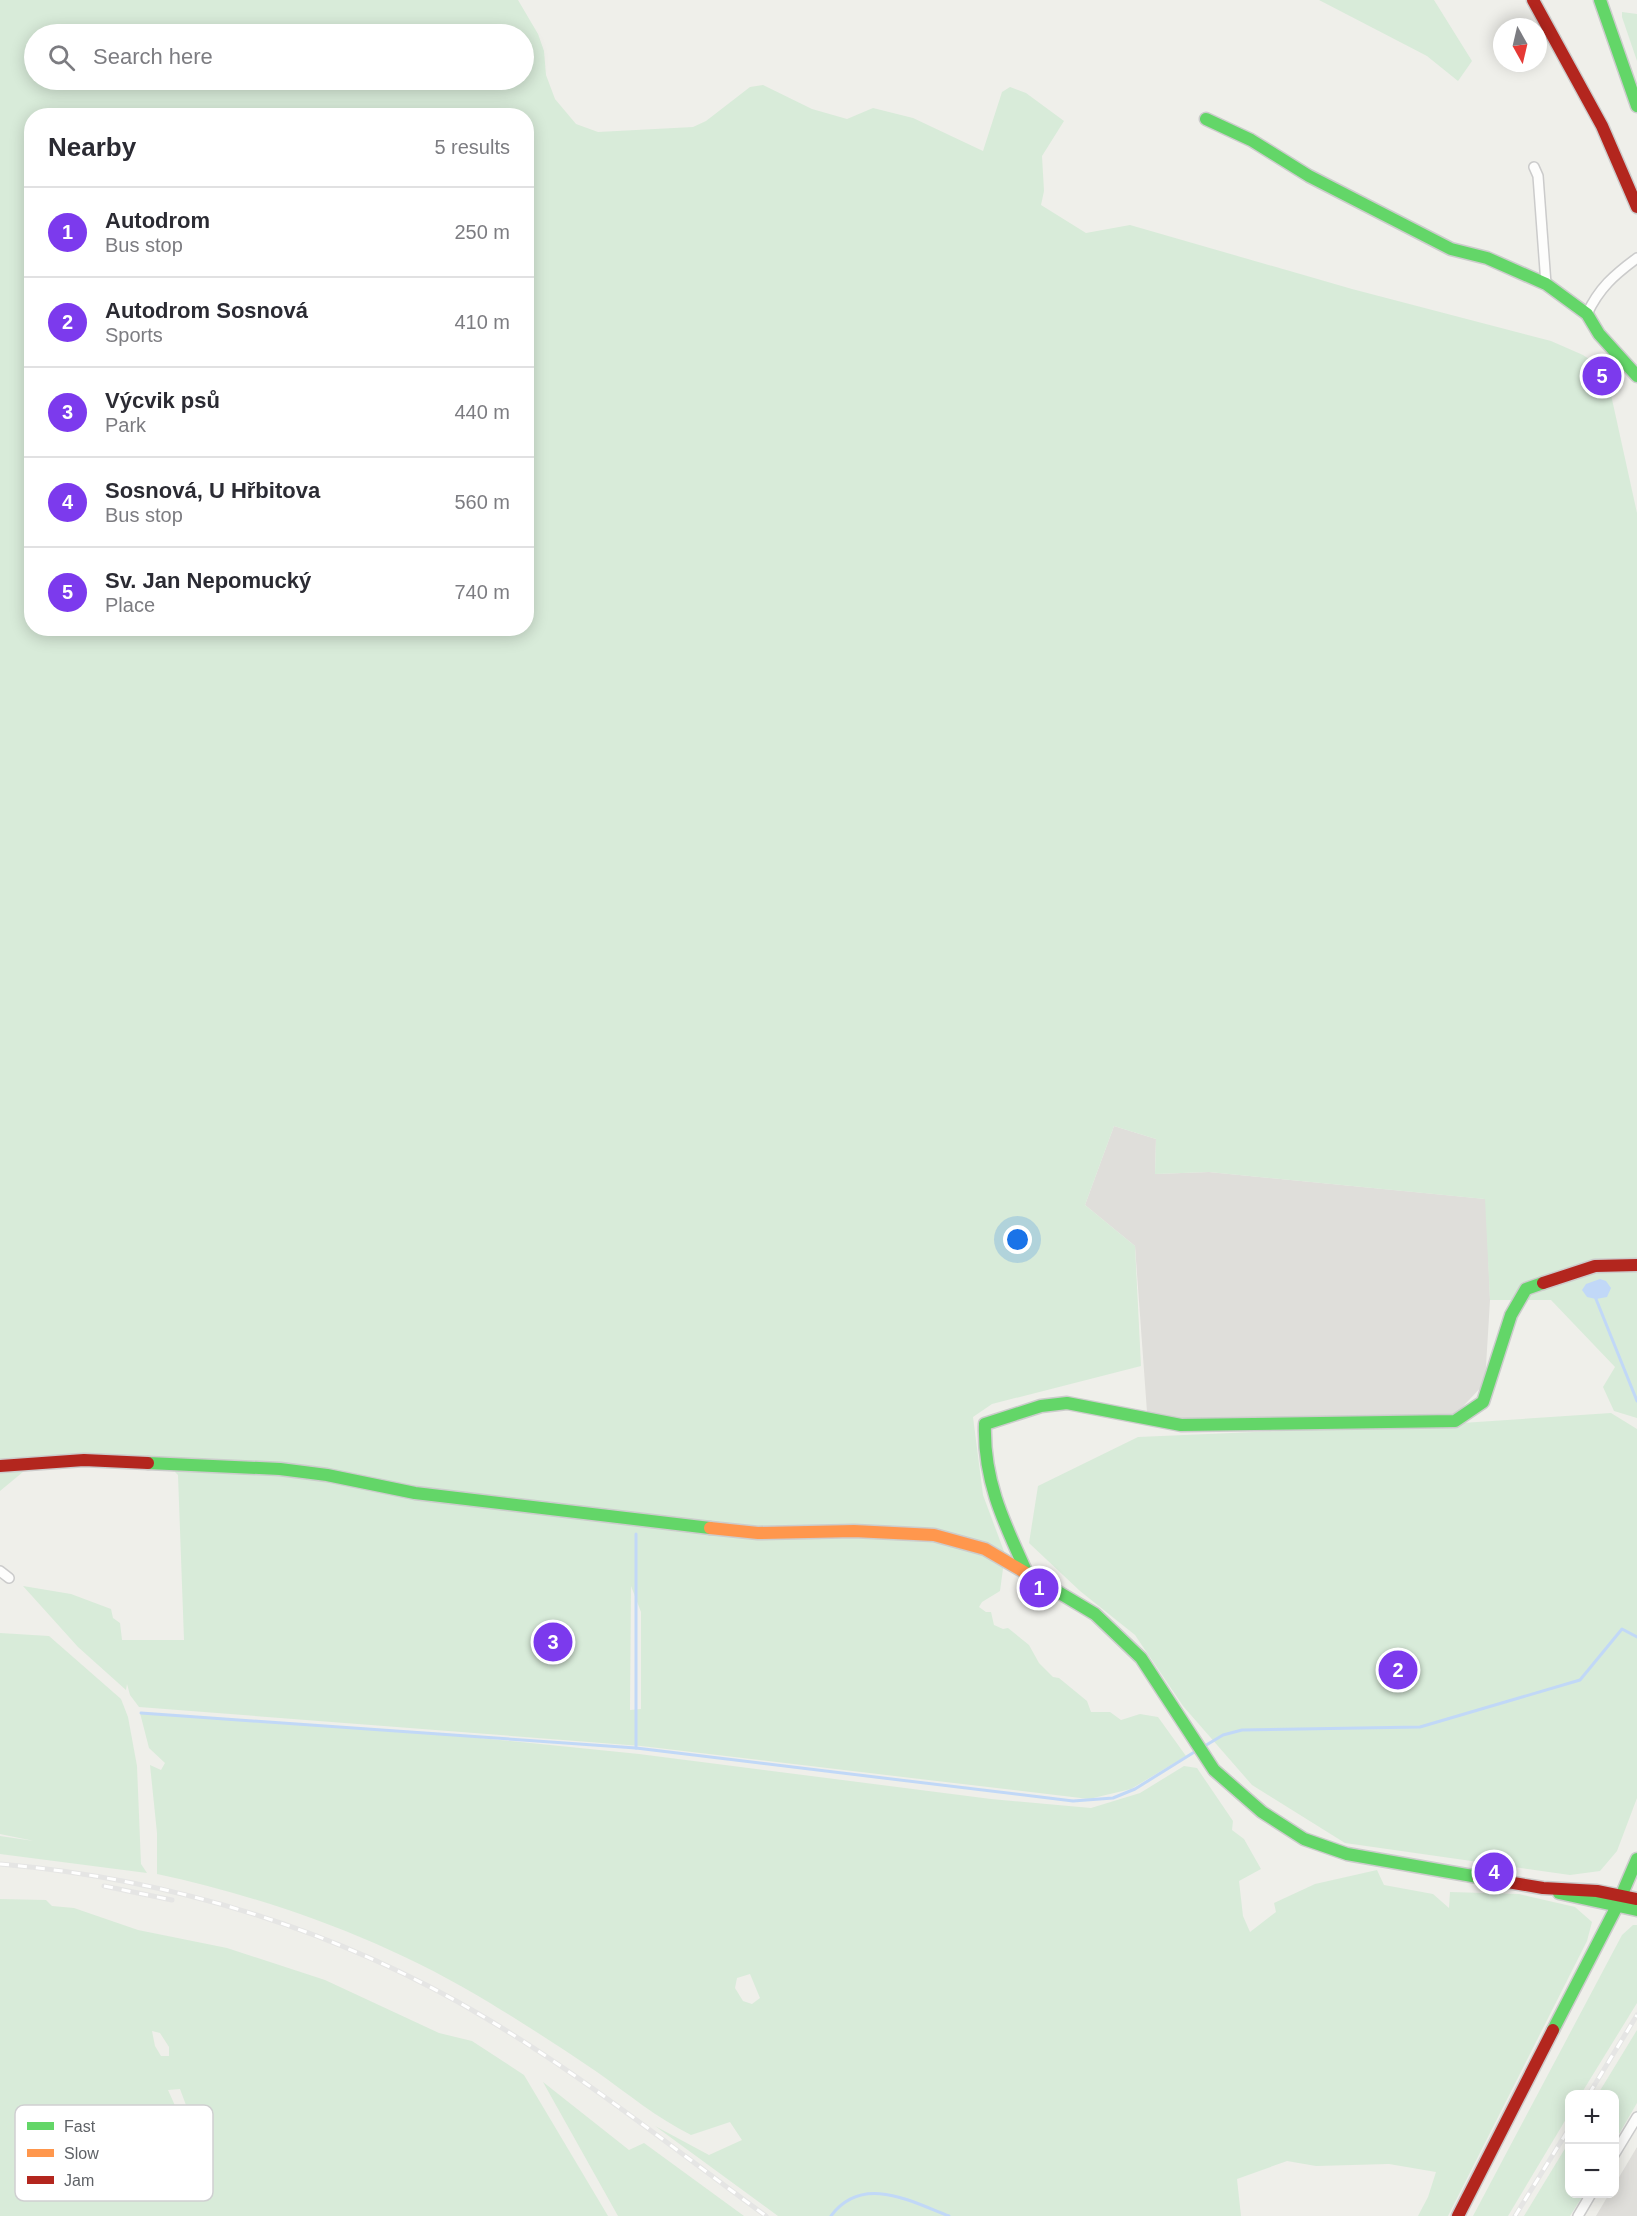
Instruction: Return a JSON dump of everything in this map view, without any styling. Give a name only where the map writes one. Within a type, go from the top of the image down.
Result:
[{"type":"street","points":[[1533,0],[1602,126],[1637,207]]},
{"type":"street","points":[[1600,0],[1637,106]]},
{"type":"street","points":[[1206,118],[1251,141],[1309,176],[1450,249],[1487,258],[1546,284],[1587,314],[1599,334],[1637,376]]},
{"type":"street","points":[[1534,167],[1538,176],[1546,284]]},
{"type":"street","points":[[1587,314],[1596,294],[1610,278],[1637,258]]},
{"type":"street","points":[[1027,1573],[990,1491],[983,1453],[985,1424],[1041,1406],[1067,1403],[1181,1425],[1455,1421],[1483,1402],[1511,1316],[1526,1289],[1596,1264],[1624,1262],[1637,1265]]},
{"type":"street","points":[[0,1466],[84,1460],[280,1469],[336,1476],[415,1493],[758,1533],[854,1531],[934,1535],[985,1549],[1095,1614],[1141,1658],[1214,1770],[1262,1812],[1304,1839],[1347,1854],[1543,1888],[1617,1908],[1637,1910]]},
{"type":"street","points":[[0,1571],[9,1578]]},
{"type":"street","points":[[1458,2216],[1617,1908],[1637,1859]]},
{"type":"street","points":[[1543,1888],[1597,1891],[1637,1899]]},
{"type":"street","points":[[1619,2147],[1637,2118]]},
{"type":"street","points":[[1578,2216],[1588,2198]]},
{"type":"shaded area","points":[[1114,1126],[1156,1139],[1155,1174],[1209,1172],[1486,1199],[1490,1300],[1485,1383],[1454,1416],[1188,1421],[1147,1412],[1135,1246],[1085,1205]]},
{"type":"shaded area","points":[[1637,2147],[1637,2216],[1596,2216],[1607,2198],[1619,2198],[1619,2177]]},
{"type":"green space","points":[[0,0],[518,0],[532,24],[24,24],[24,90],[534,90],[534,27],[544,51],[546,75],[555,99],[576,124],[598,132],[693,127],[706,121],[750,87],[763,85],[812,109],[847,119],[873,108],[913,118],[983,151],[1002,92],[1010,87],[1026,93],[1064,121],[1042,156],[1044,191],[1041,205],[1086,233],[1130,225],[1352,289],[1551,341],[1583,355],[1598,365],[1608,381],[1637,513],[1637,1418],[1614,1411],[1603,1387],[1615,1367],[1551,1300],[1490,1300],[1485,1199],[1209,1172],[1155,1174],[1156,1139],[1114,1126],[1085,1205],[1135,1246],[1141,1366],[992,1404],[973,1417],[983,1495],[1005,1554],[1000,1591],[982,1602],[979,1607],[986,1612],[991,1612],[994,1625],[1003,1629],[1008,1628],[1029,1645],[1039,1663],[1053,1677],[1059,1678],[1087,1701],[1091,1712],[1110,1712],[1121,1720],[1140,1714],[1158,1717],[1186,1756],[1131,1789],[1089,1799],[641,1746],[139,1707],[130,1695],[127,1684],[126,1690],[78,1647],[23,1586],[71,1594],[111,1609],[113,1618],[120,1623],[122,1640],[184,1640],[178,1475],[175,1472],[174,1461],[41,1457],[0,1491]],"holes":[[[631,1586],[641,1612],[641,1709],[630,1710]]]},
{"type":"green space","points":[[1319,0],[1434,0],[1472,61],[1458,81],[1427,56]]},
{"type":"green space","points":[[1622,12],[1637,14],[1637,61],[1622,17]]},
{"type":"green space","points":[[1611,1413],[1637,1429],[1637,1798],[1617,1851],[1600,1871],[1570,1875],[1345,1843],[1252,1785],[1183,1706],[1135,1635],[1080,1591],[1029,1543],[1038,1486],[1138,1437],[1447,1424]]},
{"type":"green space","points":[[0,1633],[49,1636],[121,1699],[128,1717],[137,1766],[141,1864],[147,1873],[0,1854],[0,1836],[34,1841],[0,1834]]},
{"type":"green space","points":[[140,1713],[450,1735],[639,1754],[991,1799],[1091,1808],[1140,1793],[1184,1766],[1197,1768],[1233,1821],[1232,1830],[1244,1839],[1261,1869],[1239,1881],[1243,1916],[1250,1932],[1276,1912],[1274,1903],[1315,1884],[1377,1870],[1384,1885],[1433,1894],[1449,1908],[1450,1892],[1519,1894],[1575,1907],[1592,1922],[1587,1941],[1448,2216],[1418,2216],[1428,2197],[1436,2172],[1389,2164],[1316,2166],[1287,2161],[1237,2179],[1241,2216],[778,2216],[655,2126],[709,2155],[742,2140],[730,2122],[691,2135],[654,2113],[557,2045],[490,2003],[411,1960],[286,1909],[157,1874],[157,1833],[150,1765],[161,1770],[165,1763],[149,1748]],"holes":[[[750,1974],[760,1998],[752,2004],[743,2001],[735,1988],[737,1978]]]},
{"type":"green space","points":[[0,1899],[46,1900],[52,1906],[74,1908],[138,1930],[227,1948],[325,1980],[439,2033],[472,2041],[524,2075],[608,2216],[0,2216]],"holes":[[[152,2031],[160,2033],[169,2047],[169,2056],[161,2056],[155,2046]]]},
{"type":"green space","points":[[1633,1925],[1637,1925],[1637,2003],[1583,2090],[1565,2090],[1565,2121],[1508,2216],[1473,2216],[1622,1935]]},
{"type":"green space","points":[[1637,2030],[1637,2103],[1619,2134],[1619,2090],[1600,2090]]},
{"type":"green space","points":[[543,2082],[629,2150],[644,2143],[744,2216],[618,2216]]},
{"type":"green space","points":[[1565,2149],[1565,2198],[1581,2198],[1570,2216],[1524,2216]]},
{"type":"water","points":[[1600,1279],[1606,1281],[1611,1288],[1607,1297],[1596,1299],[1587,1297],[1582,1290],[1586,1284]]},
{"type":"waterway","points":[[1596,1299],[1637,1401]]},
{"type":"waterway","points":[[636,1534],[636,1748]]},
{"type":"waterway","points":[[1203,1747],[1223,1735],[1242,1730],[1420,1727],[1580,1680],[1622,1629],[1637,1637]]},
{"type":"waterway","points":[[141,1713],[636,1748],[1073,1801],[1113,1798],[1135,1789],[1196,1751]]},
{"type":"waterway","points":[[831,2216],[843,2203],[857,2196],[872,2194],[903,2198],[949,2216]]},
{"type":"railway","points":[[0,1864],[64,1871],[189,1896],[251,1913],[370,1958],[484,2017],[557,2063],[766,2216]]},
{"type":"railway","points":[[104,1886],[172,1900]]},
{"type":"railway","points":[[1591,2090],[1637,2015]]},
{"type":"railway","points":[[1515,2216],[1565,2135]]},
{"type":"traffic: fast","points":[[1600,0],[1637,106]]},
{"type":"traffic: fast","points":[[1206,119],[1251,140],[1309,176],[1451,249],[1487,258],[1546,284],[1587,314],[1599,334],[1637,376]]},
{"type":"traffic: fast","points":[[1027,1573],[1003,1519],[991,1483],[987,1464],[985,1424],[1041,1406],[1067,1403],[1181,1425],[1455,1421],[1483,1402],[1511,1315],[1526,1289],[1543,1283]]},
{"type":"traffic: fast","points":[[148,1463],[280,1469],[327,1475],[415,1493],[710,1528]]},
{"type":"traffic: fast","points":[[1043,1583],[1095,1614],[1141,1658],[1214,1770],[1262,1812],[1304,1839],[1347,1854],[1478,1877]]},
{"type":"traffic: fast","points":[[1553,2030],[1616,1908],[1637,1859]]},
{"type":"traffic: fast","points":[[1559,1893],[1637,1910]]},
{"type":"traffic: slow","points":[[710,1528],[758,1533],[854,1531],[934,1535],[985,1549],[1043,1583]]},
{"type":"traffic: jam","points":[[1533,0],[1602,126],[1637,207]]},
{"type":"traffic: jam","points":[[1543,1283],[1595,1266],[1637,1265]]},
{"type":"traffic: jam","points":[[0,1466],[84,1460],[148,1463]]},
{"type":"traffic: jam","points":[[1478,1877],[1543,1888],[1597,1891],[1637,1899]]},
{"type":"traffic: jam","points":[[1458,2216],[1553,2030]]},
{"type":"place","name":"Sv. Jan Nepomucký","points":[[1602,376]]},
{"type":"place","name":"Autodrom","points":[[1039,1588]]},
{"type":"place","name":"Výcvik psů","points":[[553,1642]]},
{"type":"place","name":"Autodrom Sosnová","points":[[1398,1670]]},
{"type":"place","name":"Sosnová, U Hřbitova","points":[[1494,1872]]}]
